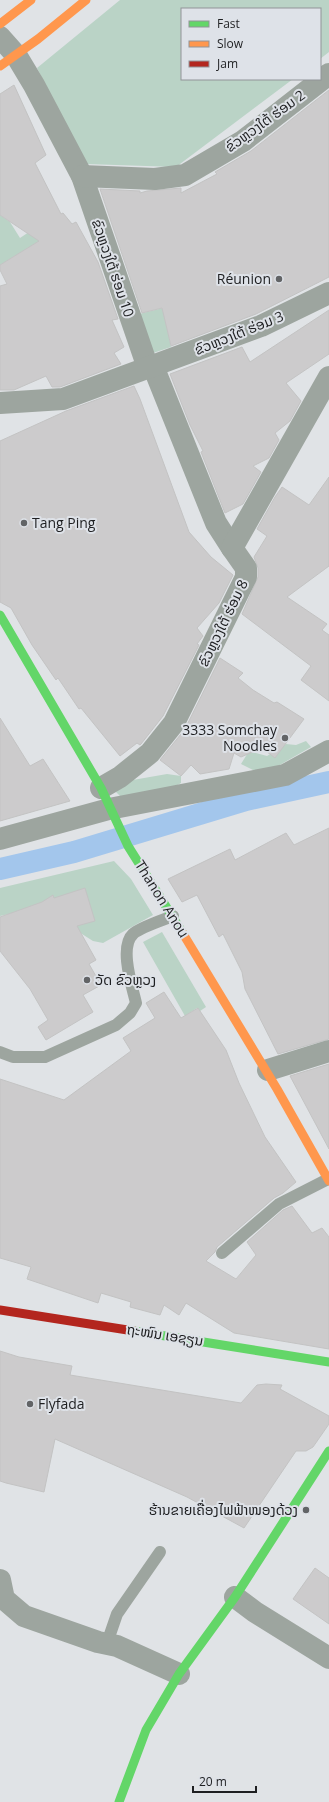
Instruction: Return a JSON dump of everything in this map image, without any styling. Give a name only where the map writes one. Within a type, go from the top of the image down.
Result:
[{"type":"street","points":[[0,24],[31,0]]},
{"type":"street","points":[[8,61],[38,40],[86,0]]},
{"type":"street","name":"ຂົວຫຼວງໃຕ້ ຮ່ອມ 10","points":[[0,37],[8,61],[34,85],[82,176],[150,367],[216,523],[232,548]]},
{"type":"street","name":"ຂົວຫຼວງໃຕ້ ຮ່ອມ 2","points":[[82,176],[156,178],[185,175],[243,141],[329,74]]},
{"type":"street","name":"ຂົວຫຼວງໃຕ້ ຮ່ອມ 3","points":[[150,367],[261,326],[329,293]]},
{"type":"street","points":[[0,403],[63,399],[150,367]]},
{"type":"street","points":[[232,548],[329,377]]},
{"type":"street","name":"ຂົວຫຼວງໃຕ້ ຮ່ອມ 8","points":[[101,788],[120,777],[150,753],[174,723],[246,577],[246,568],[232,548]]},
{"type":"street","name":"Thanon Anou","points":[[0,615],[101,788],[109,809],[138,861],[268,1070],[328,1180]]},
{"type":"street","points":[[0,839],[109,809],[285,775],[329,751]]},
{"type":"street","points":[[268,1070],[329,1051]]},
{"type":"street","name":"ຖະໜົນ ເອຊຽນ","points":[[0,1310],[329,1362]]},
{"type":"street","points":[[119,1802],[146,1730],[179,1674],[235,1597],[329,1451]]},
{"type":"street","points":[[0,1580],[4,1599],[24,1616],[98,1642],[108,1643],[179,1674]]},
{"type":"street","points":[[235,1597],[255,1612],[329,1658]]},
{"type":"lane","points":[[0,1052],[13,1056],[45,1057],[116,1025],[130,1013],[136,1003],[126,952],[128,942],[133,934],[172,916]]},
{"type":"lane","points":[[222,1253],[279,1204],[328,1180]]},
{"type":"lane","points":[[108,1643],[117,1614],[160,1552]]},
{"type":"green space","points":[[120,0],[329,0],[329,52],[321,58],[321,8],[181,8],[181,80],[292,80],[176,167],[86,164],[37,68]]},
{"type":"green space","points":[[0,215],[10,222],[20,238],[32,230],[43,239],[0,265]]},
{"type":"green space","points":[[183,303],[191,339],[183,319],[167,327],[171,347],[153,353],[139,314]]},
{"type":"green space","points":[[306,741],[311,747],[271,770],[253,770],[241,764],[249,751],[267,756],[286,744],[296,745]]},
{"type":"green space","points":[[167,774],[181,776],[181,783],[167,791],[122,798],[116,792],[127,781]]},
{"type":"green space","points":[[114,861],[131,879],[153,915],[103,943],[93,941],[74,929],[63,902],[0,916],[0,888]]},
{"type":"green space","points":[[162,932],[206,1007],[200,1011],[197,1008],[185,1016],[143,942]]},
{"type":"building","points":[[14,85],[46,155],[35,163],[61,214],[63,213],[72,224],[76,222],[98,262],[118,319],[112,320],[124,347],[114,353],[121,364],[60,387],[52,387],[46,376],[14,390],[0,390],[0,286],[7,284],[0,270],[0,265],[39,241],[0,215],[0,94]]},
{"type":"building","points":[[329,90],[329,277],[256,314],[171,346],[162,308],[142,313],[100,189],[140,191],[140,193],[181,188],[181,193],[217,174],[215,172],[251,151]]},
{"type":"building","points":[[329,310],[329,354],[286,383],[301,401],[290,421],[275,433],[279,440],[269,458],[253,466],[261,472],[243,504],[225,513],[201,452],[203,451],[190,425],[170,374],[242,347],[250,362]]},
{"type":"building","points":[[134,386],[189,532],[211,557],[233,575],[219,603],[197,628],[203,636],[197,644],[199,645],[163,716],[140,745],[137,743],[120,756],[81,708],[79,709],[58,678],[56,680],[32,645],[11,608],[0,602],[0,441],[66,411]]},
{"type":"building","points":[[329,477],[329,566],[287,597],[327,624],[322,630],[329,635],[329,701],[301,680],[311,666],[242,614],[258,577],[258,568],[254,557],[267,536],[257,529],[275,497],[282,487],[309,505]]},
{"type":"building","points":[[220,658],[243,673],[238,678],[253,690],[274,703],[277,702],[304,719],[275,758],[262,748],[241,757],[234,753],[229,769],[200,774],[191,765],[181,776],[160,760],[185,729]]},
{"type":"building","points":[[0,718],[30,766],[43,759],[70,801],[0,821]]},
{"type":"building","points":[[329,828],[329,1039],[278,1054],[245,989],[242,972],[223,934],[219,937],[197,895],[182,902],[168,879],[230,849],[235,860],[286,833],[294,845]]},
{"type":"building","points":[[85,888],[95,921],[77,926],[96,960],[89,964],[101,985],[83,995],[93,1012],[46,1040],[38,1027],[48,1020],[30,989],[0,951],[0,917],[42,902],[53,895],[54,898]]},
{"type":"building","points":[[164,992],[181,1018],[198,1008],[226,1050],[239,1083],[265,1137],[296,1182],[283,1193],[274,1198],[217,1247],[215,1252],[206,1261],[236,1279],[256,1255],[247,1242],[283,1210],[292,1206],[312,1233],[322,1228],[329,1237],[329,1349],[234,1333],[186,1303],[179,1315],[164,1305],[160,1315],[130,1307],[131,1302],[101,1293],[98,1303],[27,1279],[31,1267],[0,1258],[0,1079],[64,1100],[131,1051],[123,1038],[155,1018],[146,1003]]},
{"type":"building","points":[[329,1064],[329,1149],[290,1076]]},
{"type":"building","points":[[0,1351],[19,1357],[72,1366],[70,1375],[241,1403],[257,1385],[282,1385],[280,1389],[329,1416],[329,1424],[313,1447],[306,1451],[296,1451],[244,1528],[187,1497],[55,1439],[44,1492],[0,1481]]},
{"type":"building","points":[[315,1568],[329,1578],[329,1624],[293,1599]]},
{"type":"waterway","points":[[0,869],[74,852],[246,800],[329,782]]},
{"type":"traffic: fast","points":[[0,615],[101,788],[128,846],[182,932]]},
{"type":"traffic: fast","points":[[134,1331],[329,1362]]},
{"type":"traffic: fast","points":[[119,1802],[146,1730],[179,1674],[235,1597],[329,1451]]},
{"type":"traffic: slow","points":[[0,24],[31,0]]},
{"type":"traffic: slow","points":[[0,66],[38,39],[86,0]]},
{"type":"traffic: slow","points":[[182,932],[277,1089],[329,1181]]},
{"type":"traffic: jam","points":[[0,1310],[134,1331]]},
{"type":"place","name":"Réunion","points":[[279,279]]},
{"type":"place","name":"Tang Ping","points":[[24,523]]},
{"type":"place","name":"3333 Somchay Noodles","points":[[285,738]]},
{"type":"place","name":"ວັດ ຂົວຫຼວງ","points":[[87,980]]},
{"type":"place","name":"Flyfada","points":[[30,1404]]},
{"type":"place","name":"ຮ້ານຂາຍເຄື່ອງໄຟຟ້າໜອງດ້ວງ","points":[[306,1510]]}]
